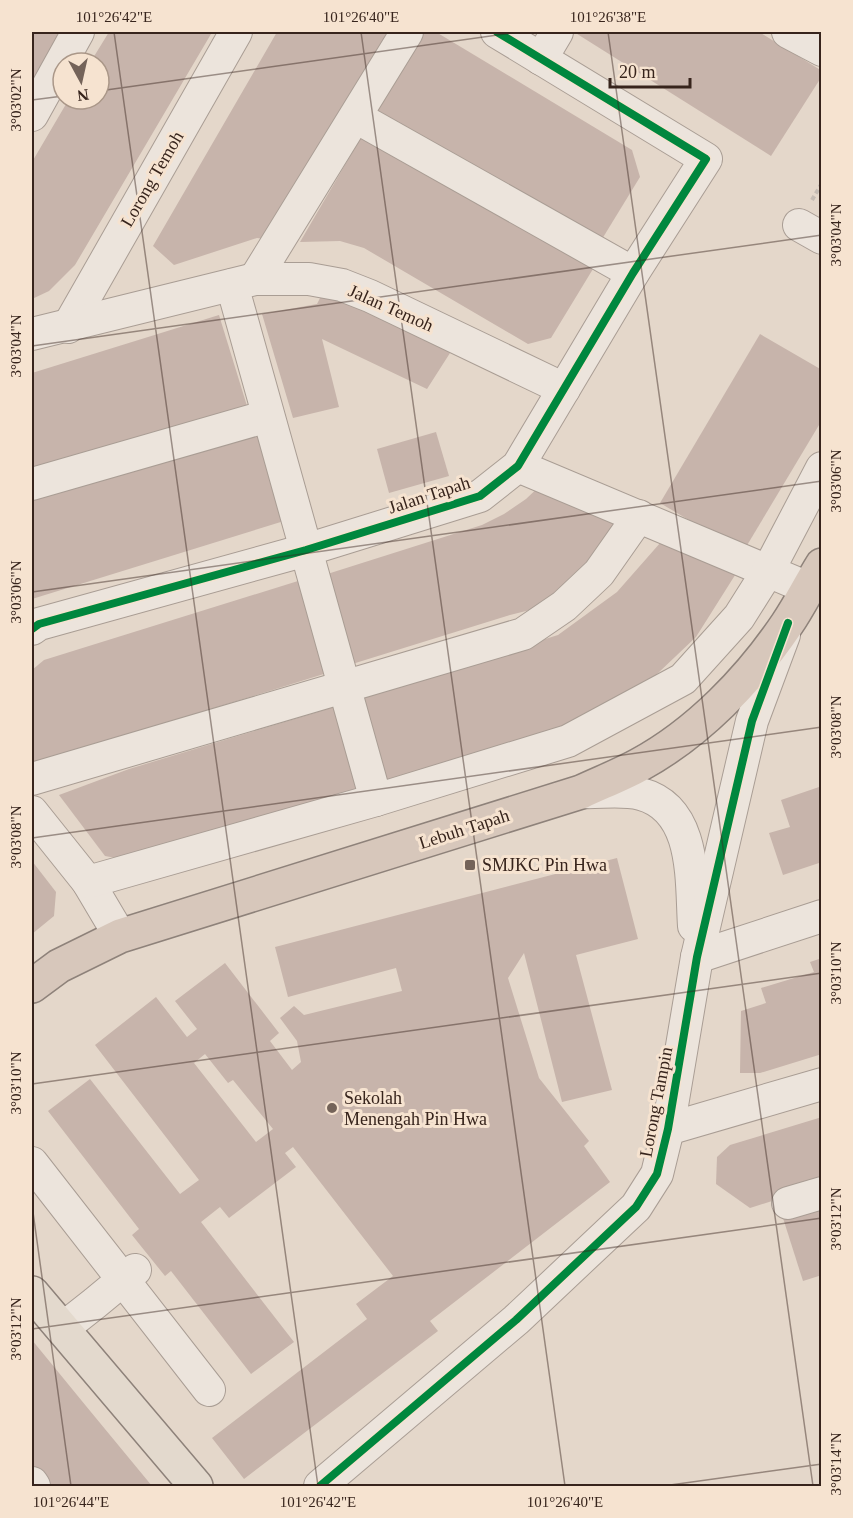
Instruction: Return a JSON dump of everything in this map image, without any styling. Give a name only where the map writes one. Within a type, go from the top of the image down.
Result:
[{"type":"highway","name":"Lebuh Tapah","points":[[32,986],[59,966],[120,936],[581,792],[639,765],[676,741],[728,696],[756,665],[788,623],[815,576]]},
{"type":"main road","points":[[32,1293],[196,1486]]},
{"type":"street","points":[[32,115],[78,32]]},
{"type":"street","points":[[376,800],[268,416],[244,282],[356,117],[407,32]]},
{"type":"street","points":[[497,32],[541,59],[558,32]]},
{"type":"street","points":[[788,32],[822,50]]},
{"type":"street","name":"Lorong Temoh","points":[[68,327],[231,33]]},
{"type":"street","name":"Jalan Tapah","points":[[32,629],[39,624],[306,550],[480,496],[518,466],[633,273],[706,159],[541,59]]},
{"type":"street","points":[[356,117],[633,273]]},
{"type":"street","name":"Jalan Temoh","points":[[32,334],[244,282],[309,279],[342,285],[370,296],[564,389]]},
{"type":"street","points":[[32,484],[268,416]]},
{"type":"street","points":[[518,466],[768,571],[815,576]]},
{"type":"street","points":[[88,882],[376,800],[568,741],[683,679],[739,617],[768,571],[822,468]]},
{"type":"street","points":[[32,779],[523,633],[564,606],[599,573],[639,516]]},
{"type":"street","name":"Lorong Tampin","points":[[320,1486],[351,1477],[636,1207],[657,1174],[668,1129],[697,957],[752,721],[788,623]]},
{"type":"street","points":[[581,792],[621,791],[641,794],[659,801],[682,828],[689,857],[697,957],[822,916]]},
{"type":"street","points":[[32,812],[88,882],[120,936]]},
{"type":"street","points":[[668,1129],[822,1084]]},
{"type":"street","points":[[32,1163],[128,1275],[209,1390]]},
{"type":"street","points":[[788,1203],[822,1193]]},
{"type":"street","points":[[62,1329],[128,1275]]},
{"type":"building","points":[[32,32],[67,32],[56,51],[51,51],[51,60],[32,93]]},
{"type":"building","points":[[109,32],[207,32],[211,34],[75,265],[49,291],[32,299],[32,162],[62,111],[111,111],[111,51],[97,51]]},
{"type":"building","points":[[277,32],[390,32],[272,240],[257,238],[174,265],[153,246]]},
{"type":"building","points":[[421,32],[436,32],[632,150],[640,177],[599,244],[374,108]]},
{"type":"building","points":[[574,32],[759,32],[822,71],[822,76],[771,156]]},
{"type":"building","points":[[366,129],[596,264],[551,338],[528,344],[364,248],[340,241],[300,242]]},
{"type":"building","points":[[323,292],[373,305],[450,353],[427,389],[322,339],[339,407],[293,418],[262,314],[317,304]]},
{"type":"building","points":[[219,315],[247,406],[32,473],[32,373]]},
{"type":"building","points":[[760,334],[822,370],[822,420],[743,552],[660,503]]},
{"type":"building","points":[[255,429],[284,521],[32,599],[32,498]]},
{"type":"building","points":[[436,432],[449,476],[389,493],[377,449]]},
{"type":"building","points":[[544,482],[622,527],[586,569],[534,609],[349,665],[321,576],[482,525],[526,499]]},
{"type":"building","points":[[668,534],[737,572],[696,637],[656,675],[638,690],[565,726],[381,783],[355,699],[558,635],[617,592]]},
{"type":"building","points":[[298,581],[327,673],[95,745],[32,762],[32,670],[44,660]]},
{"type":"building","points":[[334,707],[360,789],[127,860],[105,856],[59,795],[129,769]]},
{"type":"building","points":[[822,786],[822,862],[783,875],[769,833],[790,827],[781,800]]},
{"type":"building","name":"Sekolah Menengah Pin Hwa","points":[[617,858],[638,939],[576,955],[612,1090],[562,1102],[524,953],[508,978],[539,1078],[589,1141],[584,1146],[610,1182],[430,1321],[438,1331],[244,1479],[212,1438],[367,1319],[356,1304],[393,1276],[293,1147],[285,1153],[296,1167],[229,1218],[220,1207],[201,1222],[294,1342],[251,1374],[171,1271],[165,1276],[132,1235],[139,1229],[48,1111],[90,1079],[180,1194],[199,1180],[95,1045],[156,997],[187,1037],[197,1029],[175,1001],[225,963],[279,1033],[270,1041],[292,1070],[301,1062],[297,1041],[280,1018],[294,1006],[304,1015],[402,991],[396,968],[288,997],[275,947]],"holes":[[[205,1054],[228,1083],[233,1080],[273,1129],[256,1142],[194,1063]]]},
{"type":"building","points":[[32,861],[56,892],[54,916],[32,934]]},
{"type":"building","points":[[822,958],[822,1054],[760,1073],[740,1073],[741,1011],[766,1003],[761,988],[814,972],[810,962]]},
{"type":"building","points":[[822,1117],[822,1185],[750,1208],[716,1184],[717,1157],[730,1145]]},
{"type":"building","points":[[822,1202],[822,1275],[803,1281],[782,1215]]},
{"type":"building","points":[[32,1340],[152,1486],[40,1486],[32,1475]]},
{"type":"cycle path","points":[[32,629],[39,624],[306,550],[480,496],[518,466],[633,273],[706,159],[497,32]]},
{"type":"cycle path","points":[[320,1486],[516,1320],[636,1207],[657,1174],[668,1129],[697,957],[752,721],[788,623]]},
{"type":"place","name":"SMJKC Pin Hwa","points":[[470,865]]},
{"type":"place","name":"Sekolah Menengah Pin Hwa","points":[[332,1108]]}]
